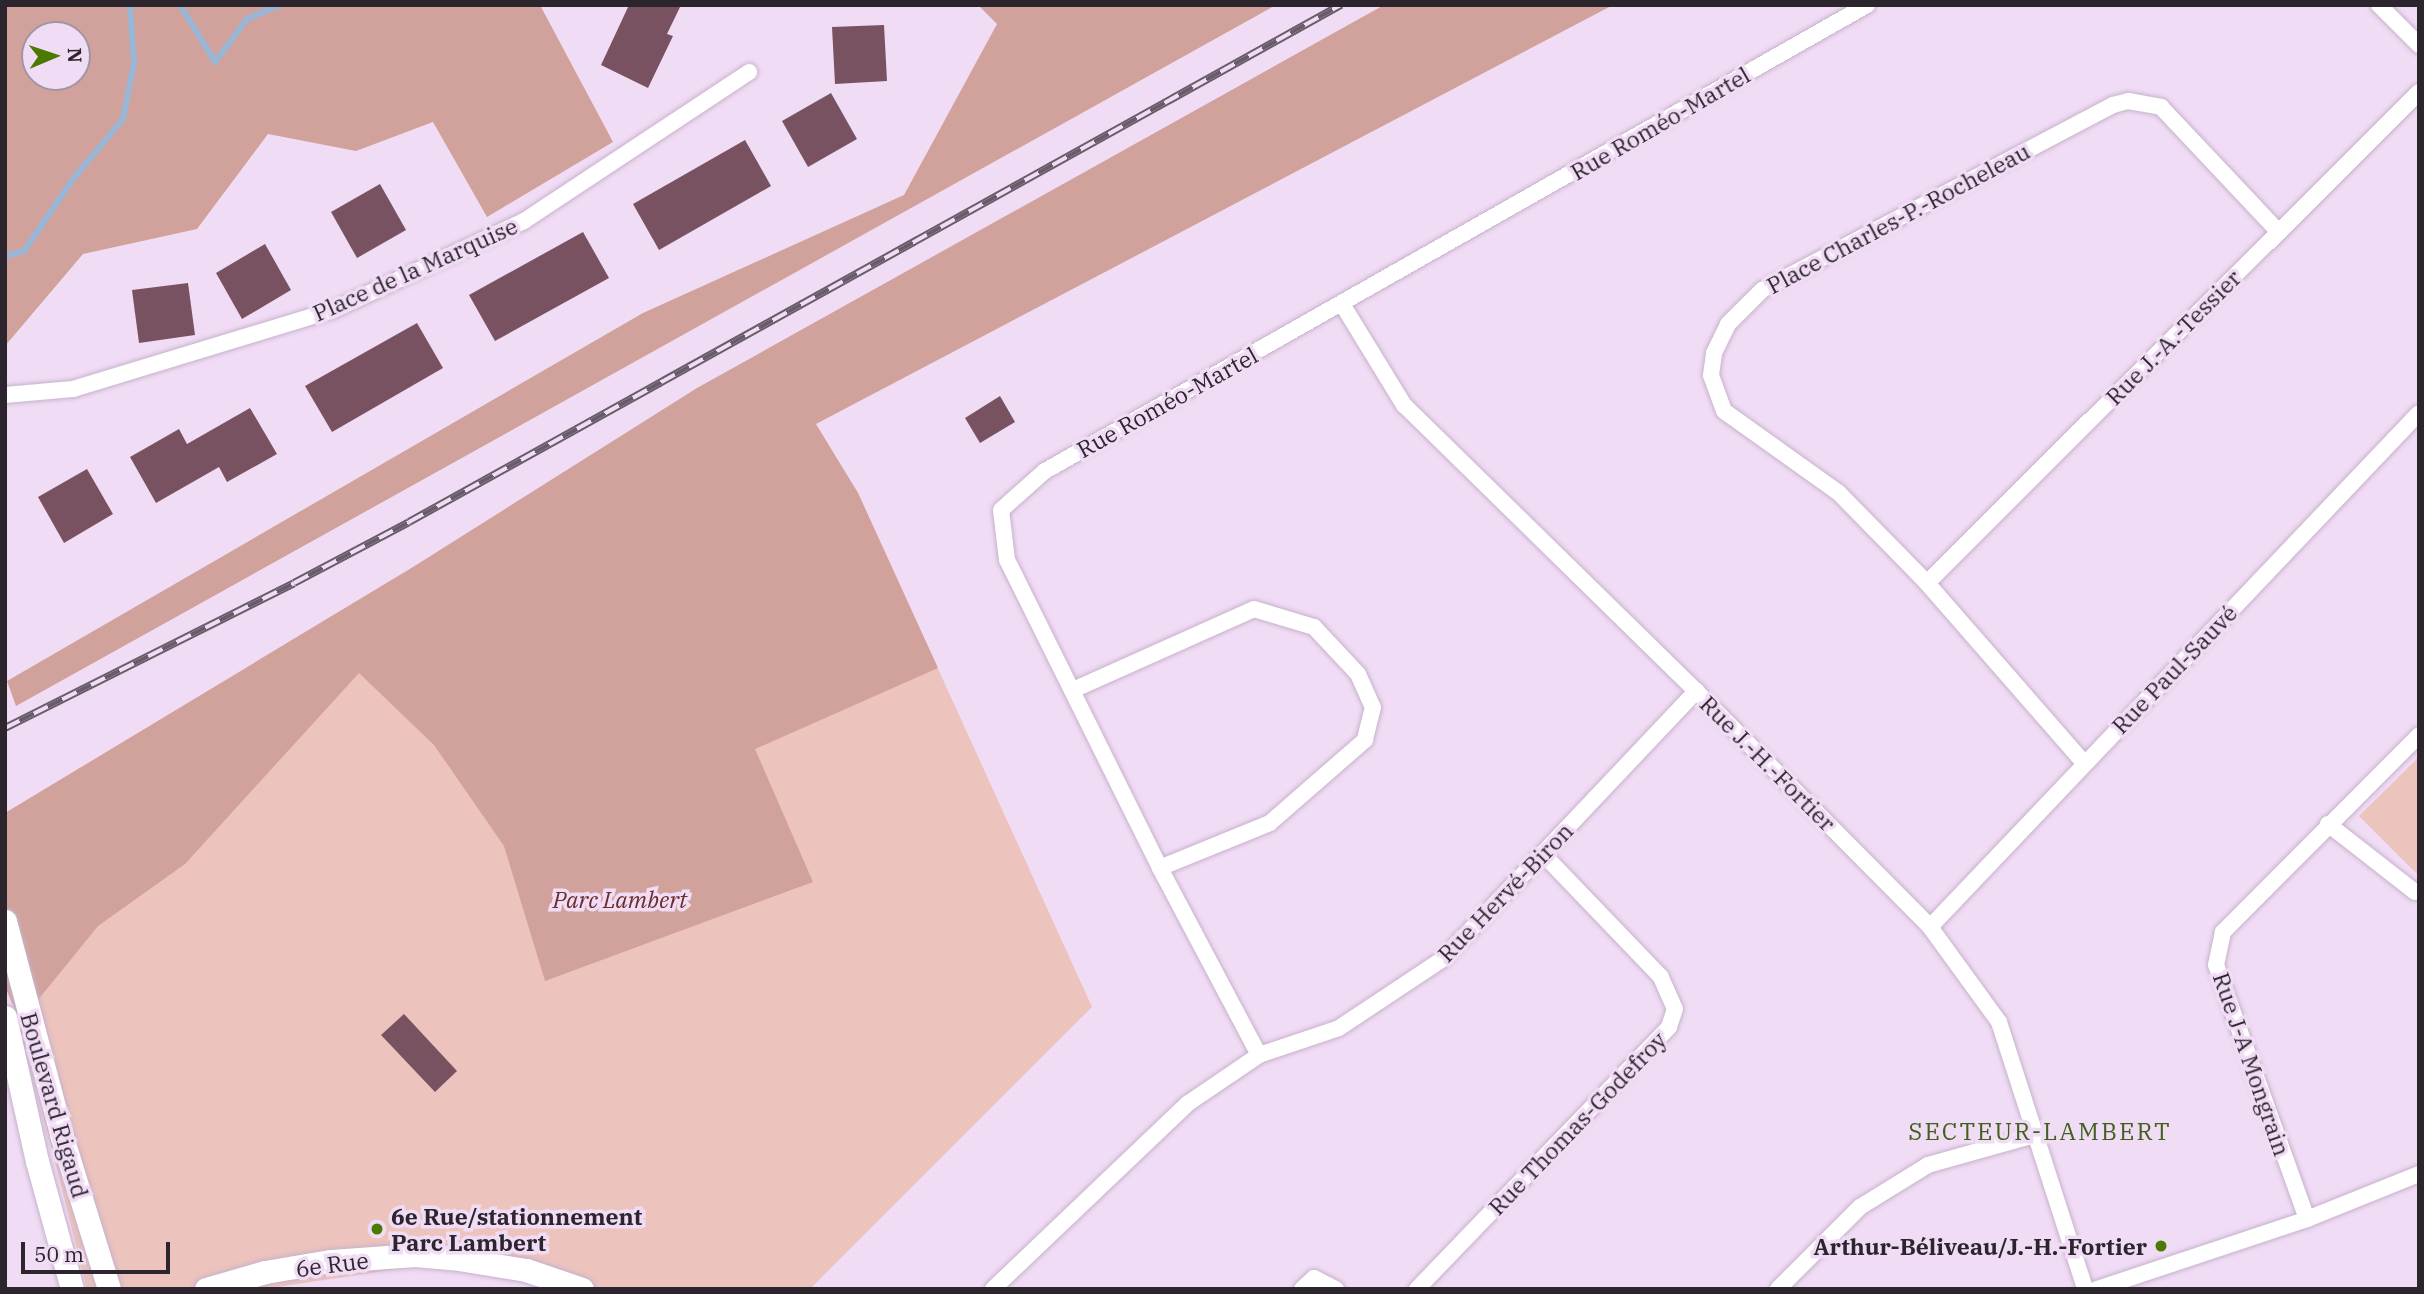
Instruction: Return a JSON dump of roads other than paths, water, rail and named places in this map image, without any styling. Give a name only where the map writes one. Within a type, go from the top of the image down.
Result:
[{"type":"street","name":"Rue Roméo-Martel","points":[[1259,1055],[1160,868],[1007,560],[1001,510],[1045,471],[1867,5]]},
{"type":"street","points":[[2379,5],[2419,45]]},
{"type":"street","name":"Place de la Marquise","points":[[5,395],[73,389],[333,310],[524,220],[749,72]]},
{"type":"street","name":"Rue J.-A.-Tessier","points":[[1927,583],[2419,92]]},
{"type":"street","name":"Place Charles-P.-Rocheleau","points":[[2084,763],[1927,583],[1839,493],[1724,411],[1711,375],[1714,353],[1728,324],[1762,290],[2097,110],[2128,101],[2161,107],[2168,113],[2279,232]]},
{"type":"street","name":"Rue J.-H.-Fortier","points":[[1342,304],[1404,405],[1696,691],[1930,927],[1999,1022],[2085,1289]]},
{"type":"street","name":"Rue Paul-Sauvé","points":[[1930,927],[2419,413]]},
{"type":"street","points":[[1073,690],[1254,609],[1314,627],[1358,674],[1373,707],[1365,740],[1270,823],[1160,868]]},
{"type":"street","name":"Rue Hervé-Biron","points":[[993,1289],[1187,1104],[1259,1055],[1339,1028],[1443,959],[1696,691]]},
{"type":"street","name":"Rue J-A Mongrain","points":[[2307,1219],[2216,964],[2223,932],[2419,735]]},
{"type":"street","points":[[2328,824],[2415,892],[2419,891]]},
{"type":"street","name":"Rue Thomas-Godefroy","points":[[1417,1289],[1669,1027],[1675,1009],[1660,976],[1544,855]]},
{"type":"street","name":"Boulevard Rigaud","points":[[5,921],[109,1289]]},
{"type":"street","name":"Boulevard Rigaud","points":[[5,1017],[37,1161],[72,1289]]},
{"type":"street","points":[[14,1056],[39,1049]]},
{"type":"street","points":[[1778,1289],[1860,1207],[1928,1165],[2035,1135]]},
{"type":"street","points":[[2097,1289],[2307,1219],[2419,1174]]},
{"type":"street","name":"6e Rue","points":[[206,1289],[265,1272],[331,1261],[415,1255],[526,1270],[582,1289]]},
{"type":"street","points":[[1302,1289],[1314,1278],[1336,1289]]},
{"type":"waterway","points":[[5,256],[24,251],[73,179],[123,119],[134,63],[130,5]]},
{"type":"waterway","points":[[180,5],[215,62],[247,19],[280,5]]},
{"type":"railway","points":[[5,728],[294,583],[409,522],[1341,5]]},
{"type":"place","name":"6e Rue/stationnement Parc Lambert","points":[[377,1229]]},
{"type":"place","name":"Arthur-Béliveau/J.-H.-Fortier","points":[[2161,1246]]},
{"type":"district","name":"SECTEUR-LAMBERT","points":[[2040,1132]]},
{"type":"park label","name":"Parc Lambert","points":[[620,899]]}]
